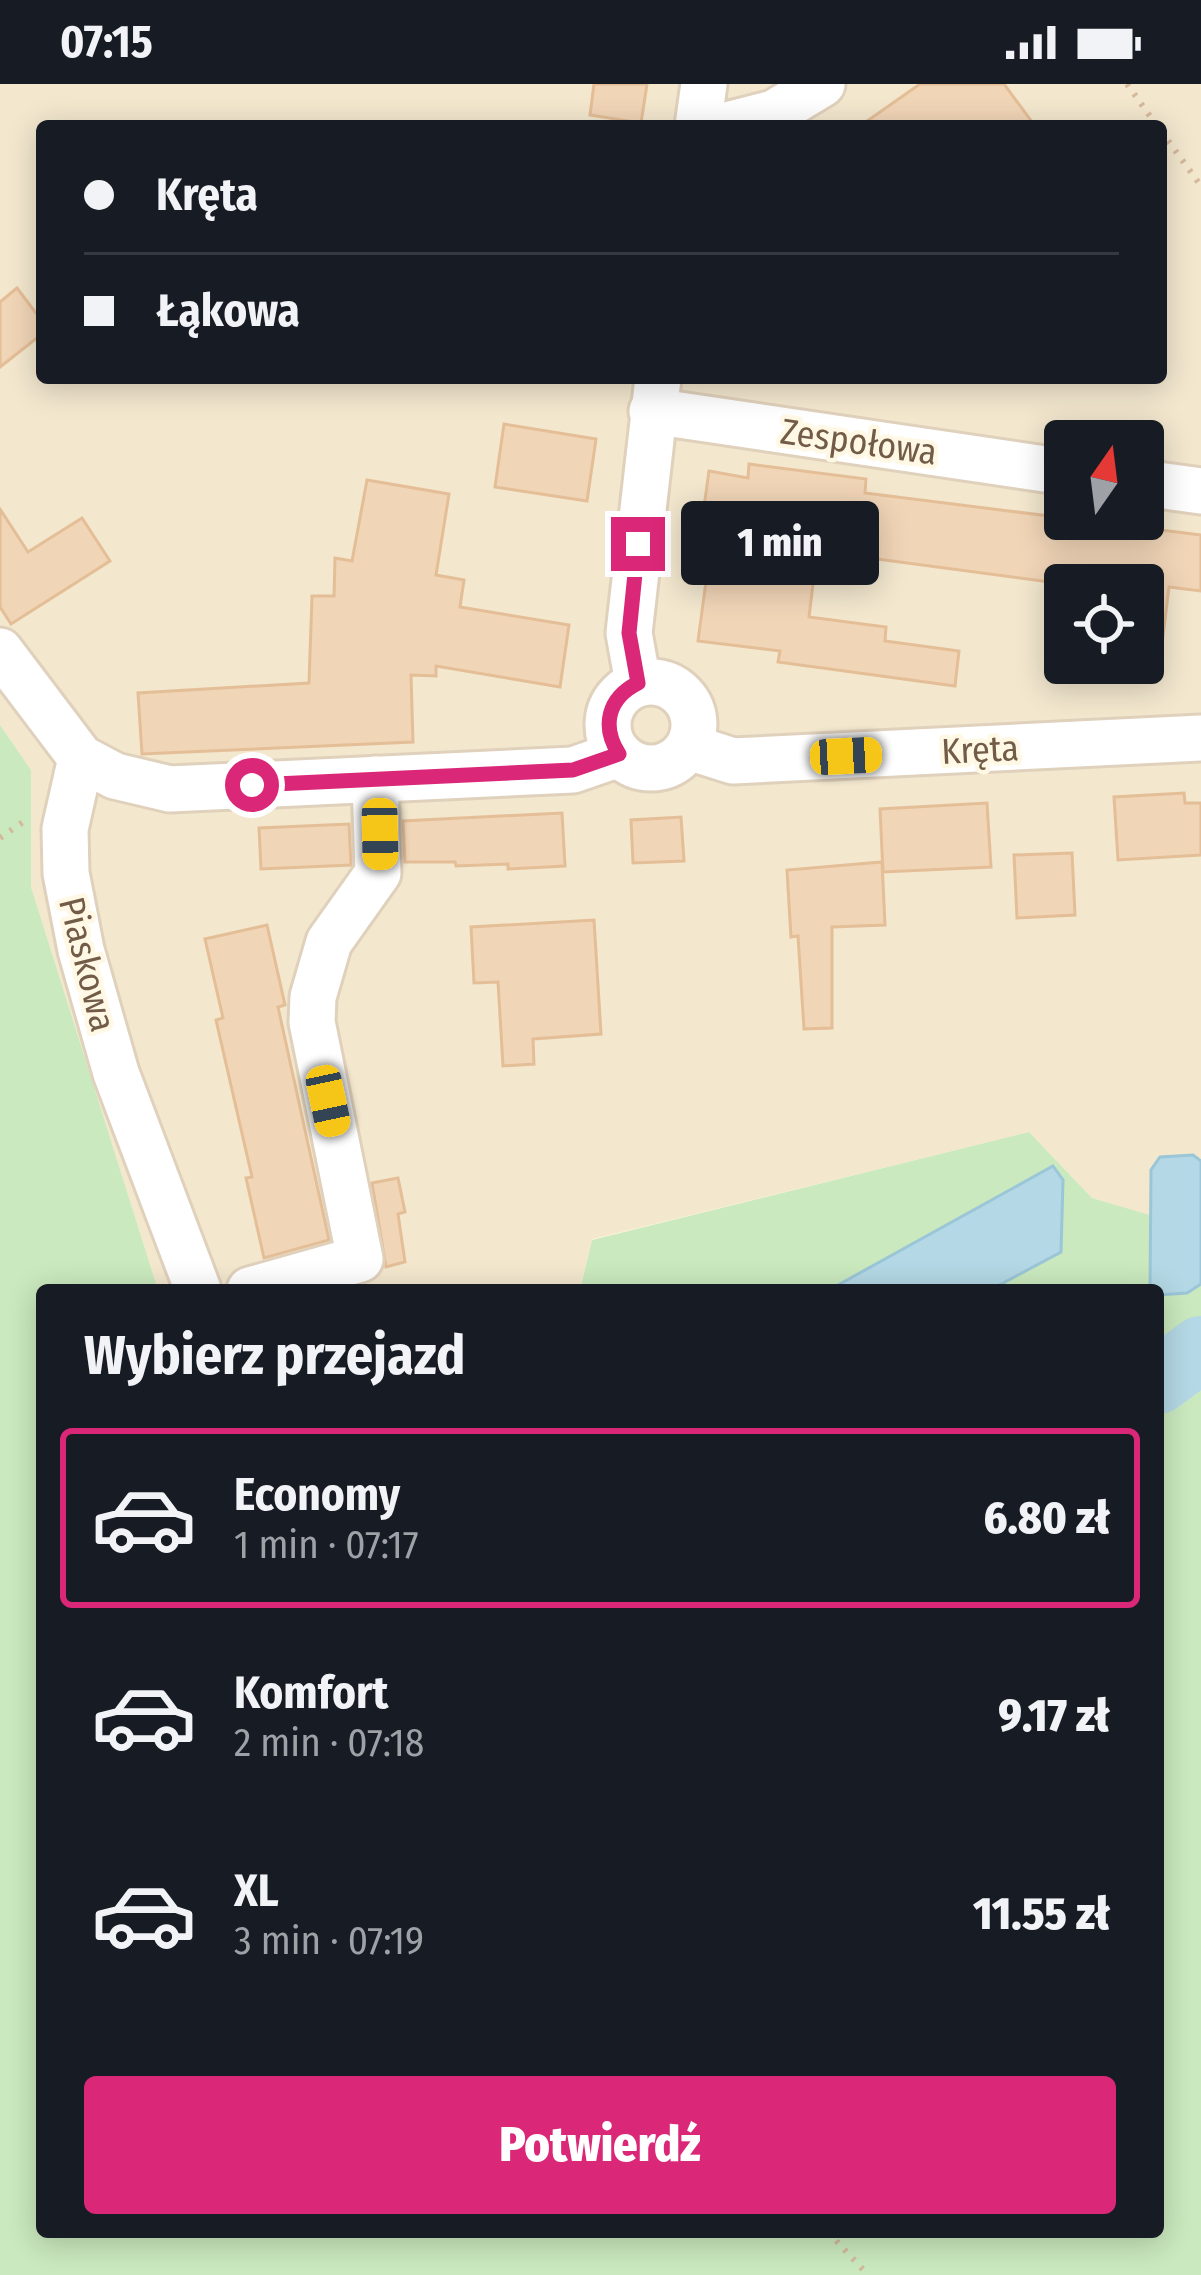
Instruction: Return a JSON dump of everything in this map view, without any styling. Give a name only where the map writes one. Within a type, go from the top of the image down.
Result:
[{"type":"street","points":[[700,120],[704,84]]},
{"type":"street","points":[[747,120],[775,113],[822,84]]},
{"type":"street","points":[[638,683],[629,633],[655,395]]},
{"type":"street","name":"Zespołowa","points":[[655,395],[1044,468]]},
{"type":"street","points":[[1164,486],[1201,491]]},
{"type":"street","points":[[0,651],[81,758],[115,776],[170,789],[573,770],[619,754]]},
{"type":"street","points":[[653,681],[680,692],[694,718],[689,747],[680,758],[656,768],[642,767],[619,754],[608,728],[610,713],[626,690],[638,683],[653,681]]},
{"type":"street","name":"Kręta","points":[[689,747],[734,761],[1201,738]]},
{"type":"street","name":"Piaskowa","points":[[81,758],[65,829],[66,873],[81,950],[116,1073],[196,1284]]},
{"type":"street","points":[[271,1284],[360,1259],[312,1022],[313,997],[328,942],[368,892],[377,873],[375,779]]},
{"type":"path","points":[[1127,84],[1153,120]]},
{"type":"path","points":[[1167,140],[1201,185]]},
{"type":"path","points":[[833,2238],[868,2275]]},
{"type":"shaded area","points":[[0,84],[1201,84],[1201,1230],[1092,1198],[1029,1132],[592,1239],[581,1284],[156,1284],[31,887],[31,770],[0,725]]},
{"type":"green space","points":[[0,725],[31,770],[31,887],[156,1284],[36,1284],[36,2238],[1164,2238],[1164,1284],[581,1284],[592,1240],[1029,1132],[1092,1198],[1201,1230],[1201,2275],[0,2275]]},
{"type":"water","points":[[1193,1155],[1201,1161],[1201,1284],[1187,1293],[1164,1295],[1164,1284],[1150,1284],[1151,1170],[1160,1157]]},
{"type":"water","points":[[1053,1166],[1063,1180],[1061,1252],[1001,1284],[840,1284]]},
{"type":"building","points":[[594,84],[647,84],[641,120],[590,115]]},
{"type":"building","points":[[920,84],[1004,84],[1031,120],[869,120]]},
{"type":"building","points":[[17,288],[36,313],[36,339],[0,367],[0,302]]},
{"type":"building","points":[[504,424],[596,439],[587,501],[495,487]]},
{"type":"building","points":[[749,464],[866,479],[865,493],[1044,515],[1044,540],[1164,540],[1164,530],[1201,535],[1201,591],[1169,587],[1164,628],[1164,564],[1044,564],[1044,581],[817,551],[809,617],[886,627],[885,641],[959,651],[955,686],[778,662],[780,651],[698,641],[712,537],[700,536],[709,471],[748,478]]},
{"type":"building","points":[[367,480],[449,494],[436,575],[464,580],[460,607],[569,625],[560,687],[436,666],[436,676],[411,675],[413,742],[142,754],[138,693],[309,683],[312,596],[334,596],[335,558],[352,561]]},
{"type":"building","points":[[0,509],[28,552],[82,518],[110,561],[11,624],[0,607]]},
{"type":"building","points":[[1184,793],[1185,803],[1201,803],[1201,855],[1118,860],[1114,797]]},
{"type":"building","points":[[987,803],[991,867],[883,872],[880,809]]},
{"type":"building","points":[[562,813],[565,866],[508,869],[508,864],[405,862],[403,821]]},
{"type":"building","points":[[681,817],[684,861],[633,863],[631,820]]},
{"type":"building","points":[[349,824],[351,865],[261,869],[259,828]]},
{"type":"building","points":[[1072,853],[1075,915],[1017,918],[1014,855]]},
{"type":"building","points":[[882,862],[885,925],[832,927],[832,1028],[804,1029],[798,936],[791,937],[787,870]]},
{"type":"building","points":[[594,920],[601,1034],[533,1039],[534,1064],[503,1066],[498,982],[474,983],[471,927]]},
{"type":"building","points":[[267,925],[285,1005],[278,1007],[329,1240],[264,1258],[246,1178],[252,1177],[216,1020],[223,1018],[205,939]]},
{"type":"building","points":[[398,1178],[405,1212],[398,1214],[405,1262],[386,1267],[372,1183]]},
{"type":"waterway","points":[[1164,1377],[1201,1349]]},
{"type":"route","points":[[252,785],[573,770],[619,754],[608,728],[616,700],[638,683],[629,633],[638,544]]}]
